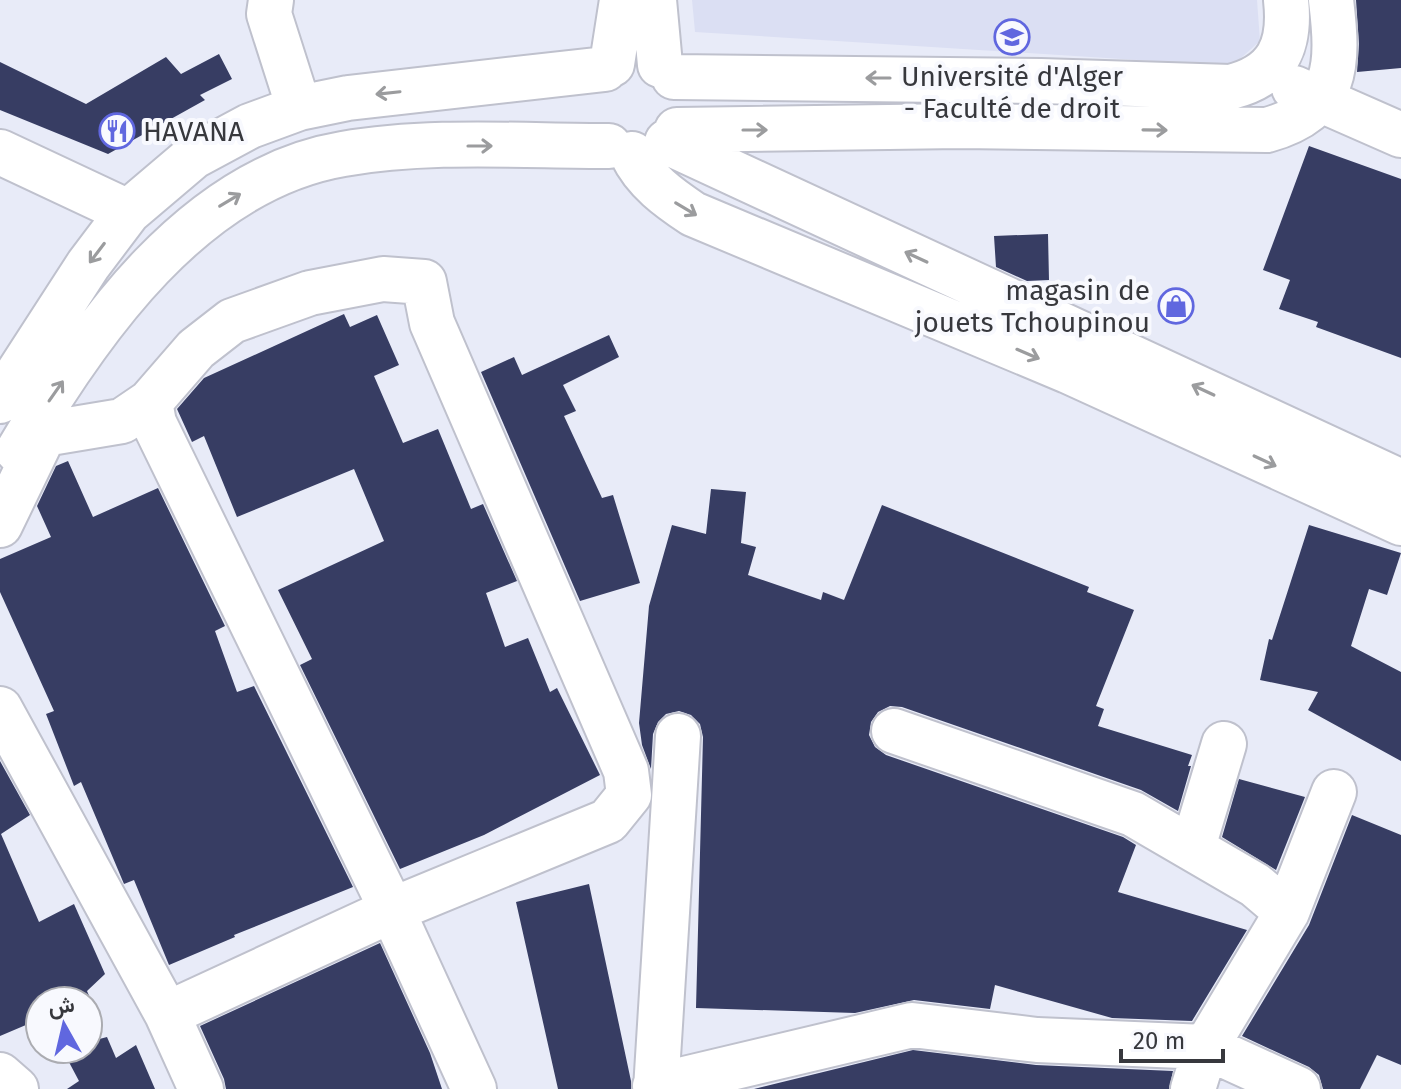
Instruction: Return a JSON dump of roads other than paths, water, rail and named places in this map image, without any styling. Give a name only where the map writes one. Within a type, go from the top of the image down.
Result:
[{"type":"street","points":[[271,0],[269,14],[299,108]]},
{"type":"street","points":[[622,0],[609,67],[595,80],[589,94],[588,109],[598,136],[646,143],[1401,482]]},
{"type":"street","points":[[654,0],[667,71],[680,86],[684,109],[646,143],[638,167],[654,185],[693,214],[1068,371],[1401,523]]},
{"type":"street","points":[[0,401],[88,265],[128,212],[194,156],[250,126],[299,108],[348,98],[609,67],[636,58],[667,71],[1231,87],[1247,83],[1264,73],[1283,50],[1288,26],[1286,0]]},
{"type":"street","points":[[0,481],[37,418],[108,316],[161,258],[214,210],[271,175],[340,154],[403,147],[646,143],[960,126],[1267,130],[1286,125],[1304,115],[1327,87],[1336,56],[1331,0]]},
{"type":"street","points":[[1264,73],[1401,135]]},
{"type":"street","points":[[0,152],[128,212]]},
{"type":"street","points":[[0,525],[44,434],[122,421],[150,402],[196,349],[232,321],[310,293],[383,279],[424,282],[432,323],[626,771],[629,795],[608,821],[392,910],[167,1014]]},
{"type":"street","points":[[150,402],[154,423],[392,910],[474,1089]]},
{"type":"street","points":[[0,709],[167,1014],[201,1089]]},
{"type":"street","points":[[894,731],[1133,814],[1255,885],[1287,912]]},
{"type":"street","points":[[678,736],[655,1088],[912,1025],[1037,1040],[1206,1047],[1298,1089]]},
{"type":"street","points":[[1193,847],[1224,744]]},
{"type":"street","points":[[1193,1089],[1206,1047],[1287,912],[1334,792]]},
{"type":"street","points":[[0,1075],[16,1089]]},
{"type":"place","name":"Université d'Alger - Faculté de droit","points":[[1012,37]]},
{"type":"place","name":"HAVANA","points":[[117,131]]},
{"type":"place","name":"magasin de jouets Tchoupinou","points":[[1176,306]]}]
